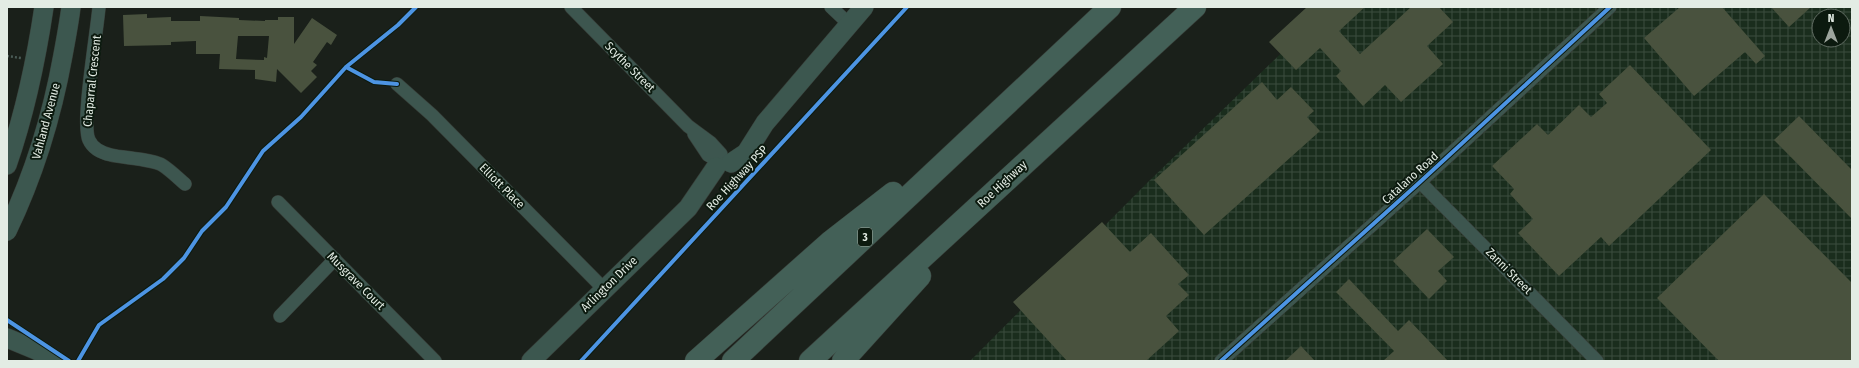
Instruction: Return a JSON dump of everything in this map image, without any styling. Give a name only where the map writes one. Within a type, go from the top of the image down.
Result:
[{"type":"highway","name":"3","points":[[733,361],[1110,7]]},
{"type":"highway","name":"Roe Highway","points":[[810,361],[1195,7]]},
{"type":"highway","points":[[696,361],[830,242],[997,112]]},
{"type":"highway","points":[[843,361],[1001,185]]},
{"type":"street","name":"Vahland Avenue","points":[[7,164],[18,131],[36,56],[44,7]]},
{"type":"street","name":"Vahland Avenue","points":[[7,231],[31,176],[47,125],[60,72],[71,7]]},
{"type":"street","name":"Chaparral Crescent","points":[[99,7],[87,110],[86,130],[88,139],[91,145],[99,151],[110,155],[160,164],[185,184]]},
{"type":"street","name":"Scythe Street","points":[[571,7],[688,126],[711,142],[722,161]]},
{"type":"street","points":[[831,7],[849,24]]},
{"type":"street","name":"Arlington Drive","points":[[531,361],[688,208],[705,195],[720,180],[722,161],[765,123],[864,7]]},
{"type":"street","name":"Catalano Road","points":[[1221,361],[1420,182],[1610,7]]},
{"type":"street","name":"Elliott Place","points":[[397,84],[432,115],[604,289]]},
{"type":"street","name":"Zanni Street","points":[[1420,182],[1597,361]]},
{"type":"street","name":"Musgrave Court","points":[[278,202],[435,361]]},
{"type":"street","points":[[280,316],[335,259]]},
{"type":"street","points":[[7,326],[32,355]]},
{"type":"street","points":[[7,338],[32,355],[56,361]]},
{"type":"path","points":[[7,56],[22,58]]},
{"type":"shaded area","points":[[1329,7],[1852,7],[1852,361],[970,361],[1148,182]]},
{"type":"building","points":[[1307,7],[1365,7],[1339,31],[1360,54],[1411,7],[1439,7],[1453,22],[1427,46],[1443,64],[1401,102],[1385,85],[1363,106],[1336,76],[1341,71],[1320,48],[1296,70],[1269,42]]},
{"type":"building","points":[[1680,7],[1722,7],[1765,56],[1756,64],[1745,52],[1694,96],[1644,38]]},
{"type":"building","points":[[1771,7],[1811,7],[1789,27]]},
{"type":"building","points":[[147,14],[147,18],[171,17],[171,21],[200,21],[200,16],[265,21],[278,20],[278,17],[294,17],[294,44],[312,18],[337,35],[331,45],[327,42],[313,62],[317,65],[311,71],[317,77],[301,93],[277,69],[276,82],[255,79],[255,70],[219,69],[220,54],[196,54],[196,41],[171,42],[171,45],[124,46],[123,15]],"holes":[[[238,36],[269,36],[267,58],[264,57],[264,60],[236,59]]]},
{"type":"building","points":[[1630,65],[1711,150],[1609,246],[1601,237],[1559,276],[1518,233],[1533,219],[1510,194],[1514,189],[1492,166],[1537,124],[1548,135],[1579,105],[1591,117],[1607,103],[1599,94]]},
{"type":"building","points":[[1262,82],[1277,100],[1291,87],[1314,111],[1307,117],[1320,131],[1204,235],[1154,180]]},
{"type":"building","points":[[1799,116],[1852,170],[1852,219],[1774,140]]},
{"type":"building","points":[[1764,194],[1852,283],[1852,361],[1719,361],[1657,298]]},
{"type":"building","points":[[1102,222],[1130,252],[1151,233],[1189,275],[1178,284],[1189,295],[1166,316],[1179,331],[1146,361],[1067,361],[1013,302]]},
{"type":"building","points":[[1427,229],[1454,257],[1438,271],[1447,281],[1429,299],[1393,261]]},
{"type":"building","points":[[1349,279],[1398,331],[1409,320],[1448,361],[1383,361],[1394,351],[1336,292]]},
{"type":"building","points":[[1301,346],[1315,361],[1285,361]]},
{"type":"cycle path","points":[[78,361],[99,325],[163,279],[184,258],[202,231],[226,207],[263,151],[301,117],[346,67],[398,25],[416,7]]},
{"type":"cycle path","name":"Roe Highway PSP","points":[[581,361],[907,7]]},
{"type":"cycle path","points":[[1221,361],[1420,182],[1610,7]]},
{"type":"cycle path","points":[[346,67],[374,82],[397,84]]},
{"type":"cycle path","points":[[7,320],[69,361]]}]
